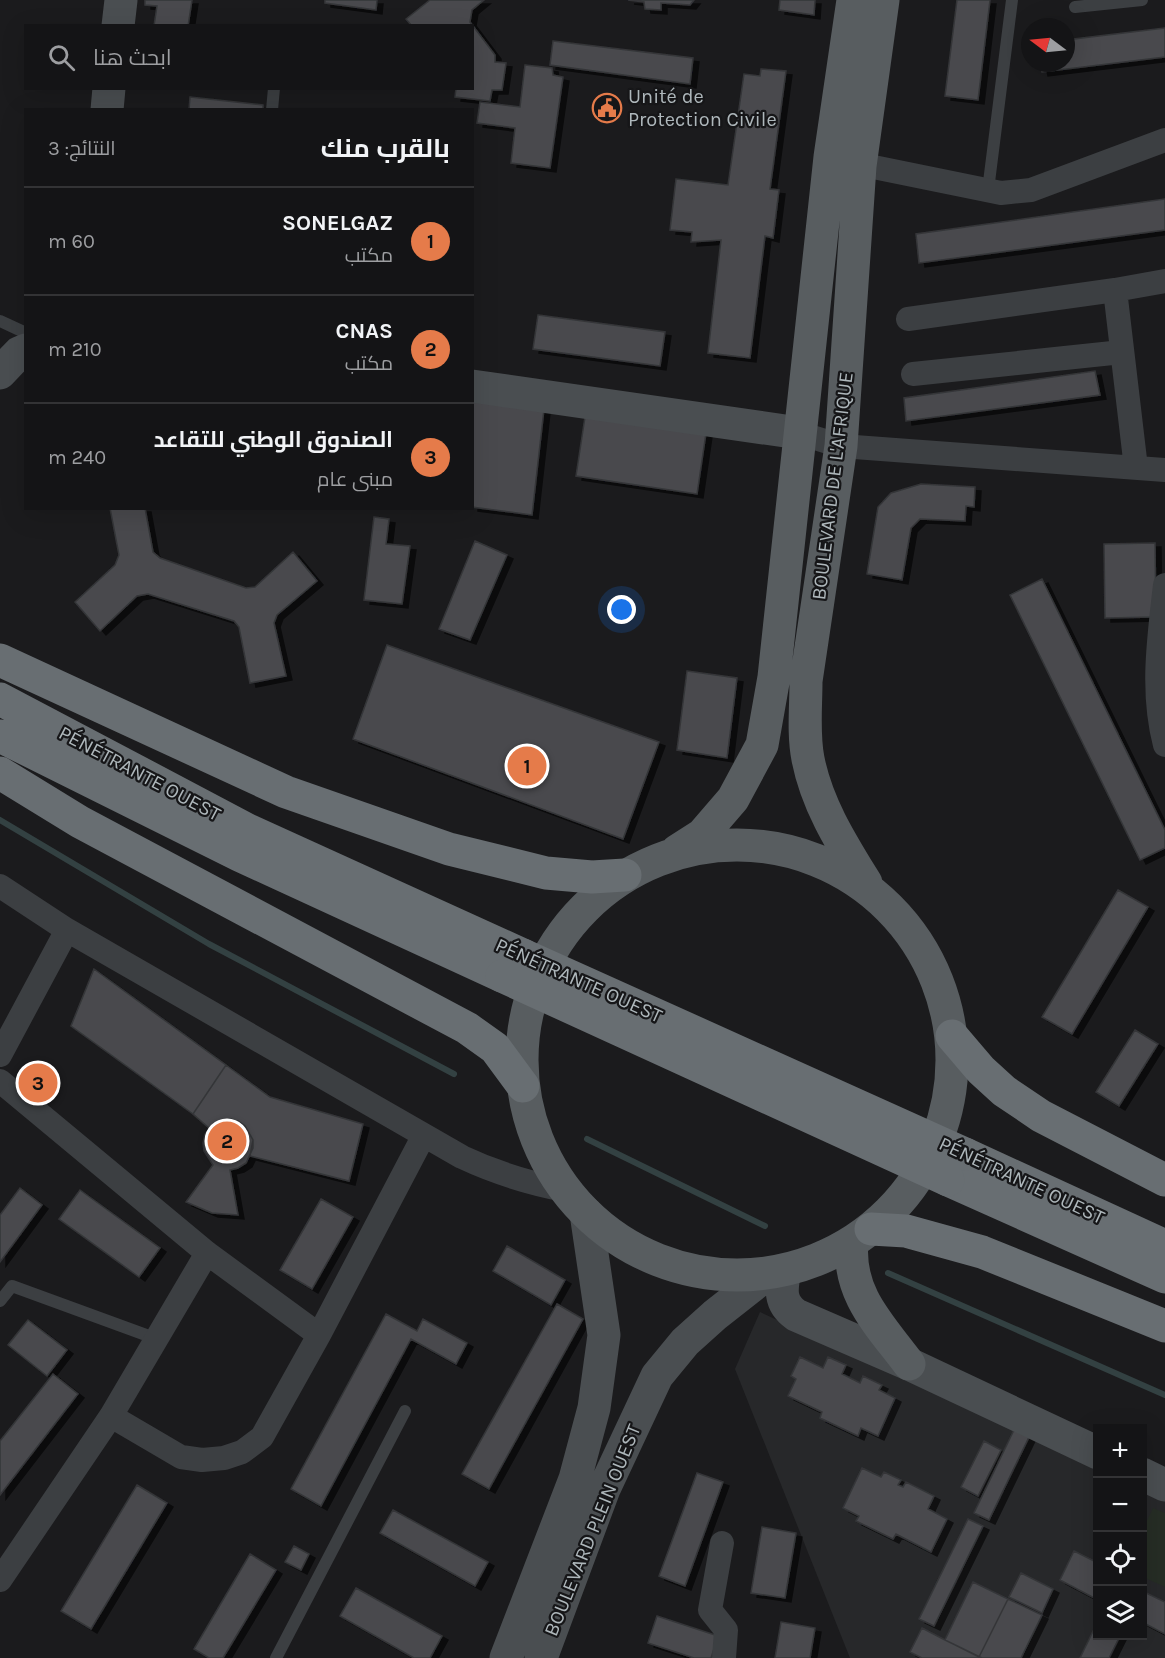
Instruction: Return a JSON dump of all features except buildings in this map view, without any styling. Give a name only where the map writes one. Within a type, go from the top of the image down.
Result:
[{"type":"highway","points":[[0,660],[286,792],[438,845],[546,873],[592,877],[625,875]]},
{"type":"highway","name":"PÉNÉTRANTE OUEST","points":[[0,699],[512,966]]},
{"type":"highway","name":"PÉNÉTRANTE OUEST","points":[[0,736],[239,855],[512,966],[956,1167],[1165,1277]]},
{"type":"highway","points":[[0,772],[80,822],[467,1028],[495,1048],[523,1086]]},
{"type":"highway","points":[[952,1036],[981,1070],[1013,1098],[1041,1116],[1165,1180]]},
{"type":"highway","name":"PÉNÉTRANTE OUEST","points":[[956,1167],[1165,1246]]},
{"type":"highway","points":[[862,1236],[906,1231],[934,1237],[982,1252],[1165,1326]]},
{"type":"main road","points":[[118,24],[122,0]]},
{"type":"main road","name":"BOULEVARD DE L'AFRIQUE","points":[[853,0],[845,161],[841,446],[806,681],[805,720],[808,759],[818,794],[831,826],[869,888]]},
{"type":"main road","name":"BOULEVARD DE L'AFRIQUE","points":[[676,852],[702,835],[733,799],[762,745],[774,677],[799,433],[845,161],[883,0]]},
{"type":"main road","points":[[106,108],[109,90]]},
{"type":"main road","points":[[0,374],[19,353],[24,351]]},
{"type":"main road","points":[[474,386],[799,433]]},
{"type":"main road","points":[[726,844],[776,847],[825,862],[869,888],[900,918],[926,954],[943,993],[952,1036],[951,1091],[936,1143],[909,1190],[862,1236],[823,1257],[776,1272],[718,1275],[669,1265],[624,1244],[575,1202],[552,1171],[537,1140],[527,1108],[523,1086],[523,1037],[534,989],[555,944],[586,906],[625,875],[649,862],[676,852],[726,844]]},
{"type":"main road","name":"BOULEVARD PLEIN OUEST","points":[[506,1658],[575,1479],[594,1408],[604,1335],[575,1202]]},
{"type":"main road","points":[[862,1236],[851,1266],[858,1290],[870,1312],[909,1364]]},
{"type":"main road","points":[[776,1272],[781,1296],[789,1310],[796,1315],[909,1364],[1093,1451]]},
{"type":"main road","name":"BOULEVARD PLEIN OUEST","points":[[540,1658],[604,1489],[657,1376],[685,1342],[715,1314],[776,1272]]},
{"type":"main road","points":[[1147,1476],[1165,1485]]},
{"type":"street","points":[[845,161],[1001,193],[1031,190],[1165,140]]},
{"type":"street","points":[[908,319],[1165,281]]},
{"type":"street","points":[[1115,290],[1136,468]]},
{"type":"street","points":[[913,374],[1122,352]]},
{"type":"street","points":[[799,433],[841,446],[1165,470]]},
{"type":"street","points":[[1165,585],[1157,657],[1159,723],[1165,745]]},
{"type":"street","points":[[0,886],[67,930],[472,1162],[575,1202]]},
{"type":"street","points":[[0,1055],[67,930]]},
{"type":"street","points":[[0,1081],[207,1253],[319,1335]]},
{"type":"street","points":[[111,1416],[181,1457],[202,1460],[224,1458],[242,1452],[262,1437],[319,1335],[424,1135]]},
{"type":"street","points":[[0,1580],[111,1416],[207,1253]]},
{"type":"street","points":[[722,1542],[710,1610],[726,1630],[724,1658]]},
{"type":"lane","points":[[988,190],[1012,0]]},
{"type":"lane","points":[[1075,7],[1142,0]]},
{"type":"lane","points":[[272,108],[274,90]]},
{"type":"lane","points":[[0,321],[24,332]]},
{"type":"lane","points":[[0,1301],[12,1286],[157,1339]]},
{"type":"lane","points":[[276,1658],[405,1411]]},
{"type":"shaded area","points":[[760,1312],[1093,1467],[1093,1640],[1147,1640],[1147,1492],[1165,1501],[1165,1658],[850,1658],[735,1369]]},
{"type":"shaded area","points":[[1153,1508],[1165,1513],[1165,1587],[1147,1579],[1147,1521]]},
{"type":"waterway","points":[[0,820],[209,944],[454,1074]]},
{"type":"waterway","points":[[587,1139],[765,1226]]},
{"type":"waterway","points":[[888,1273],[1165,1395]]},
{"type":"place","name":"Unité de Protection Civile","points":[[607,108]]},
{"type":"place","name":"SONELGAZ","points":[[527,766]]},
{"type":"place","name":"الصندوق الوطني للتقاعد","points":[[38,1083]]},
{"type":"place","name":"CNAS","points":[[227,1141]]}]
